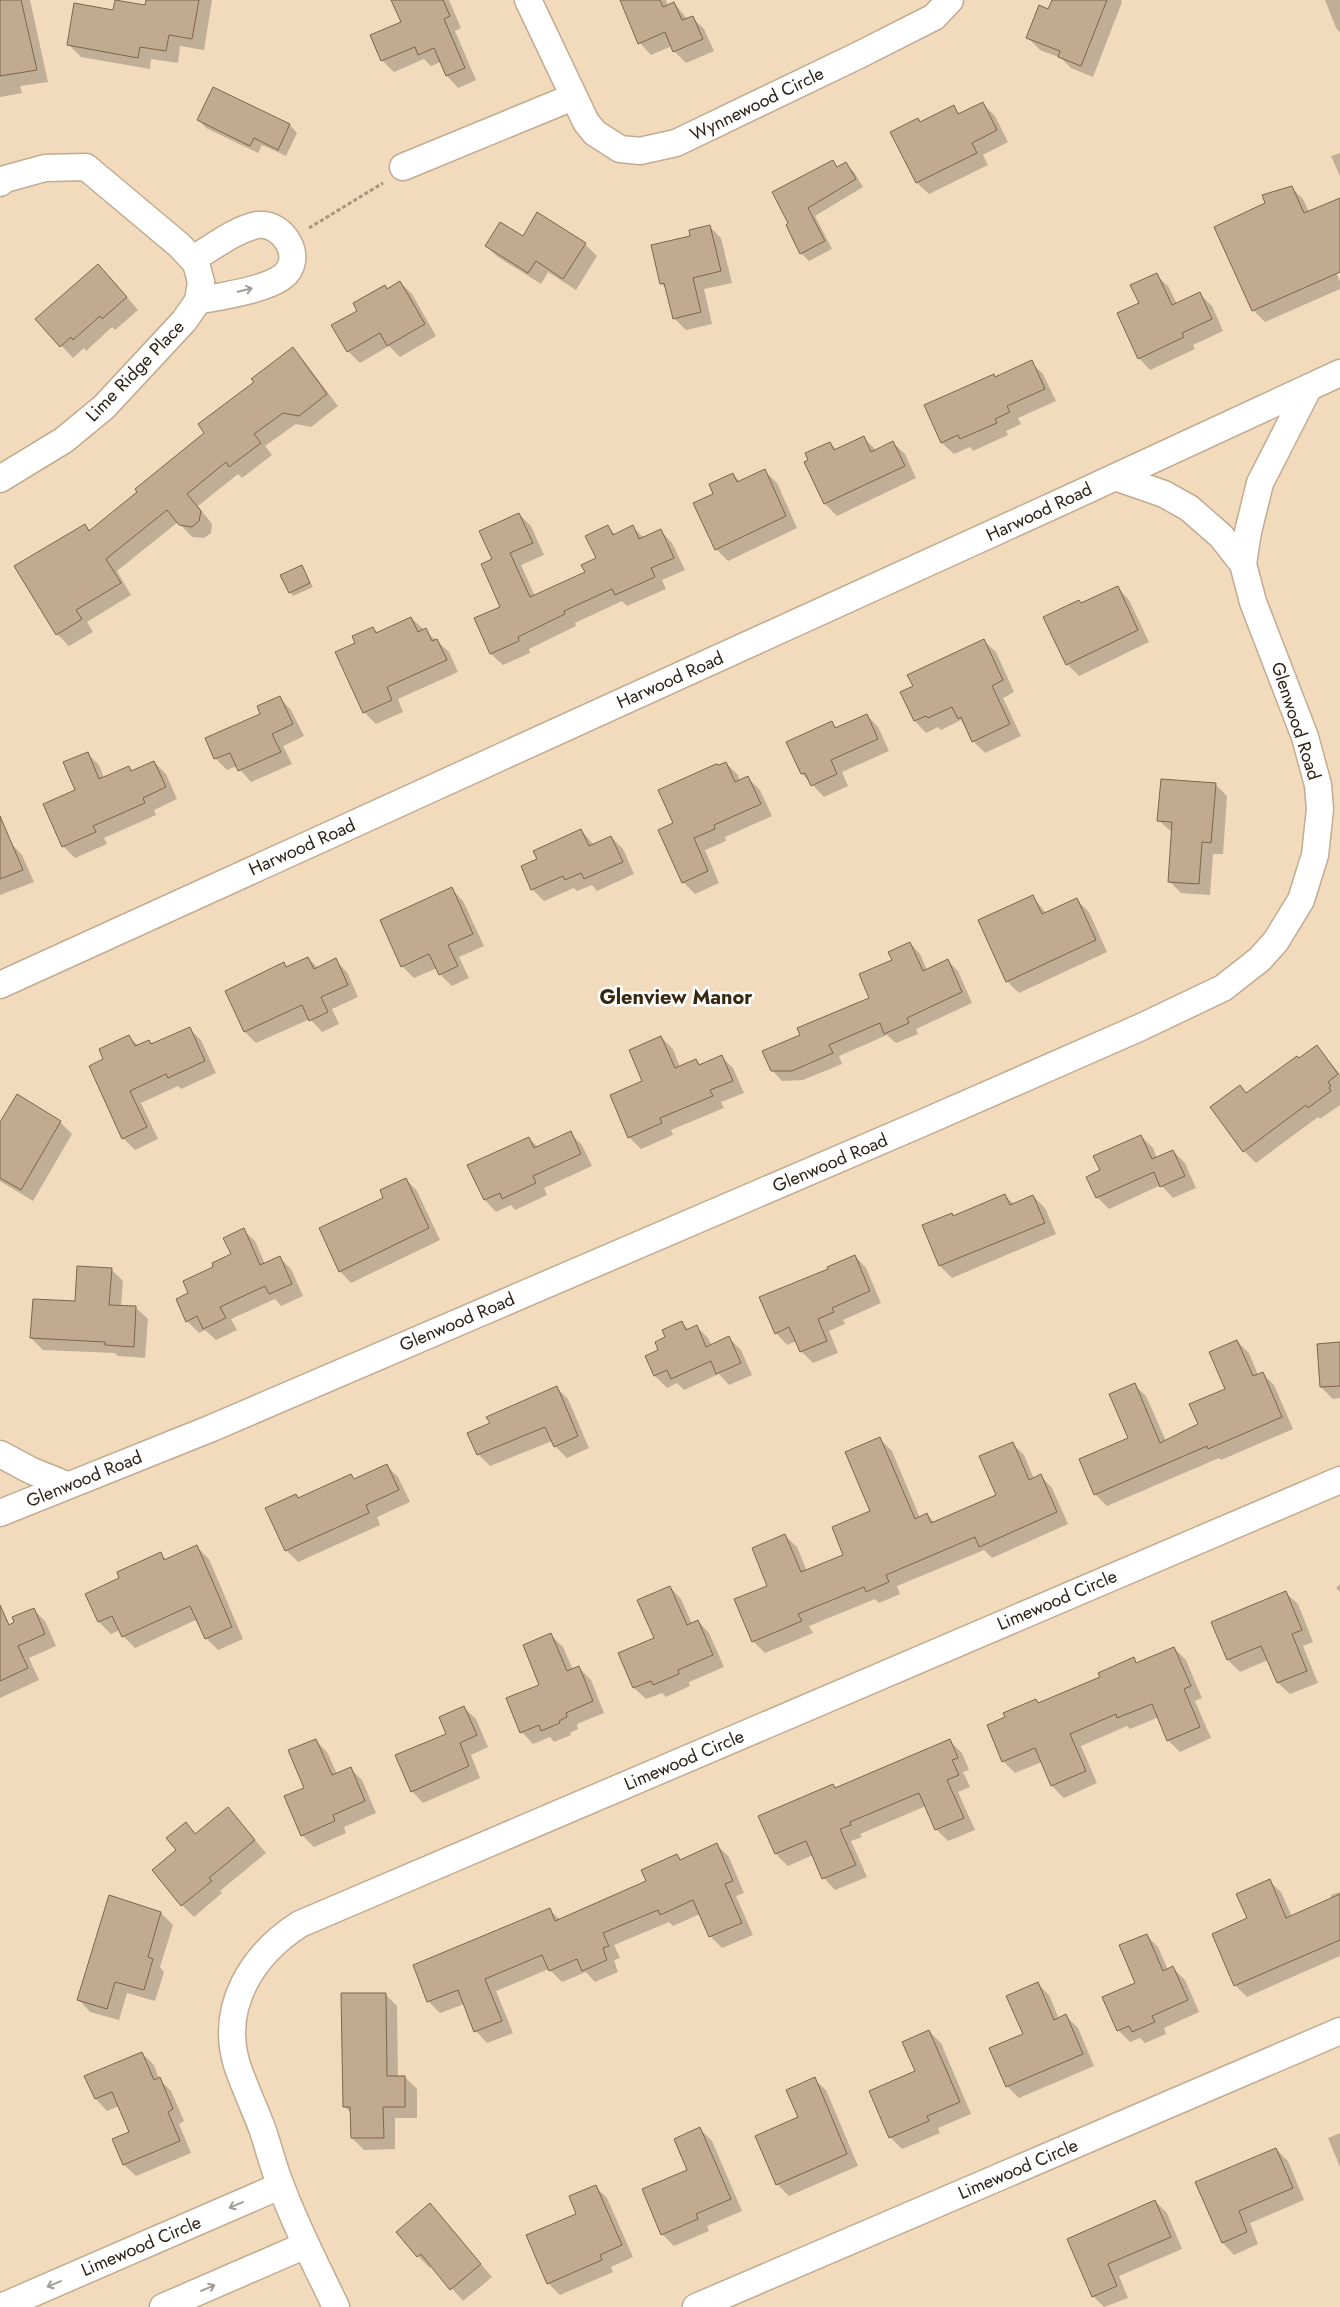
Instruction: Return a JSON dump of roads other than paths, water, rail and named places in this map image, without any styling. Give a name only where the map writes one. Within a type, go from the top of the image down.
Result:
[{"type":"street","name":"Wynnewood Circle","points":[[528,0],[586,122],[595,133],[620,149],[640,152],[676,143],[917,26],[934,17],[950,0]]},
{"type":"street","points":[[403,167],[573,97]]},
{"type":"street","points":[[0,183],[5,179],[45,168],[86,167],[145,215],[197,281]]},
{"type":"street","points":[[258,225],[270,226],[281,232],[288,241],[291,265],[285,276],[273,283],[197,281],[242,230],[258,225]]},
{"type":"street","name":"Lime Ridge Place","points":[[0,479],[64,440],[104,407],[184,321],[197,281]]},
{"type":"street","name":"Harwood Road","points":[[0,985],[1340,373]]},
{"type":"street","name":"Glenwood Road","points":[[1243,564],[1248,532],[1260,483],[1309,387]]},
{"type":"street","name":"Glenwood Road","points":[[0,1513],[212,1428],[927,1121],[1148,1024],[1223,988],[1242,974],[1276,940],[1301,900],[1315,855],[1320,809],[1318,785],[1305,737],[1253,602],[1243,564],[1222,536],[1189,508],[1164,494],[1115,477]]},
{"type":"street","points":[[0,1454],[32,1471],[68,1485]]},
{"type":"street","name":"Limewood Circle","points":[[336,2307],[280,2186],[262,2129],[237,2064],[233,2029],[235,2011],[244,1982],[260,1957],[286,1933],[300,1924],[1340,1480]]},
{"type":"street","name":"Limewood Circle","points":[[696,2307],[1340,2031]]},
{"type":"street","name":"Limewood Circle","points":[[1,2307],[280,2186]]},
{"type":"street","points":[[163,2307],[306,2245]]},
{"type":"district","name":"Glenview Manor","points":[[676,997]]}]
